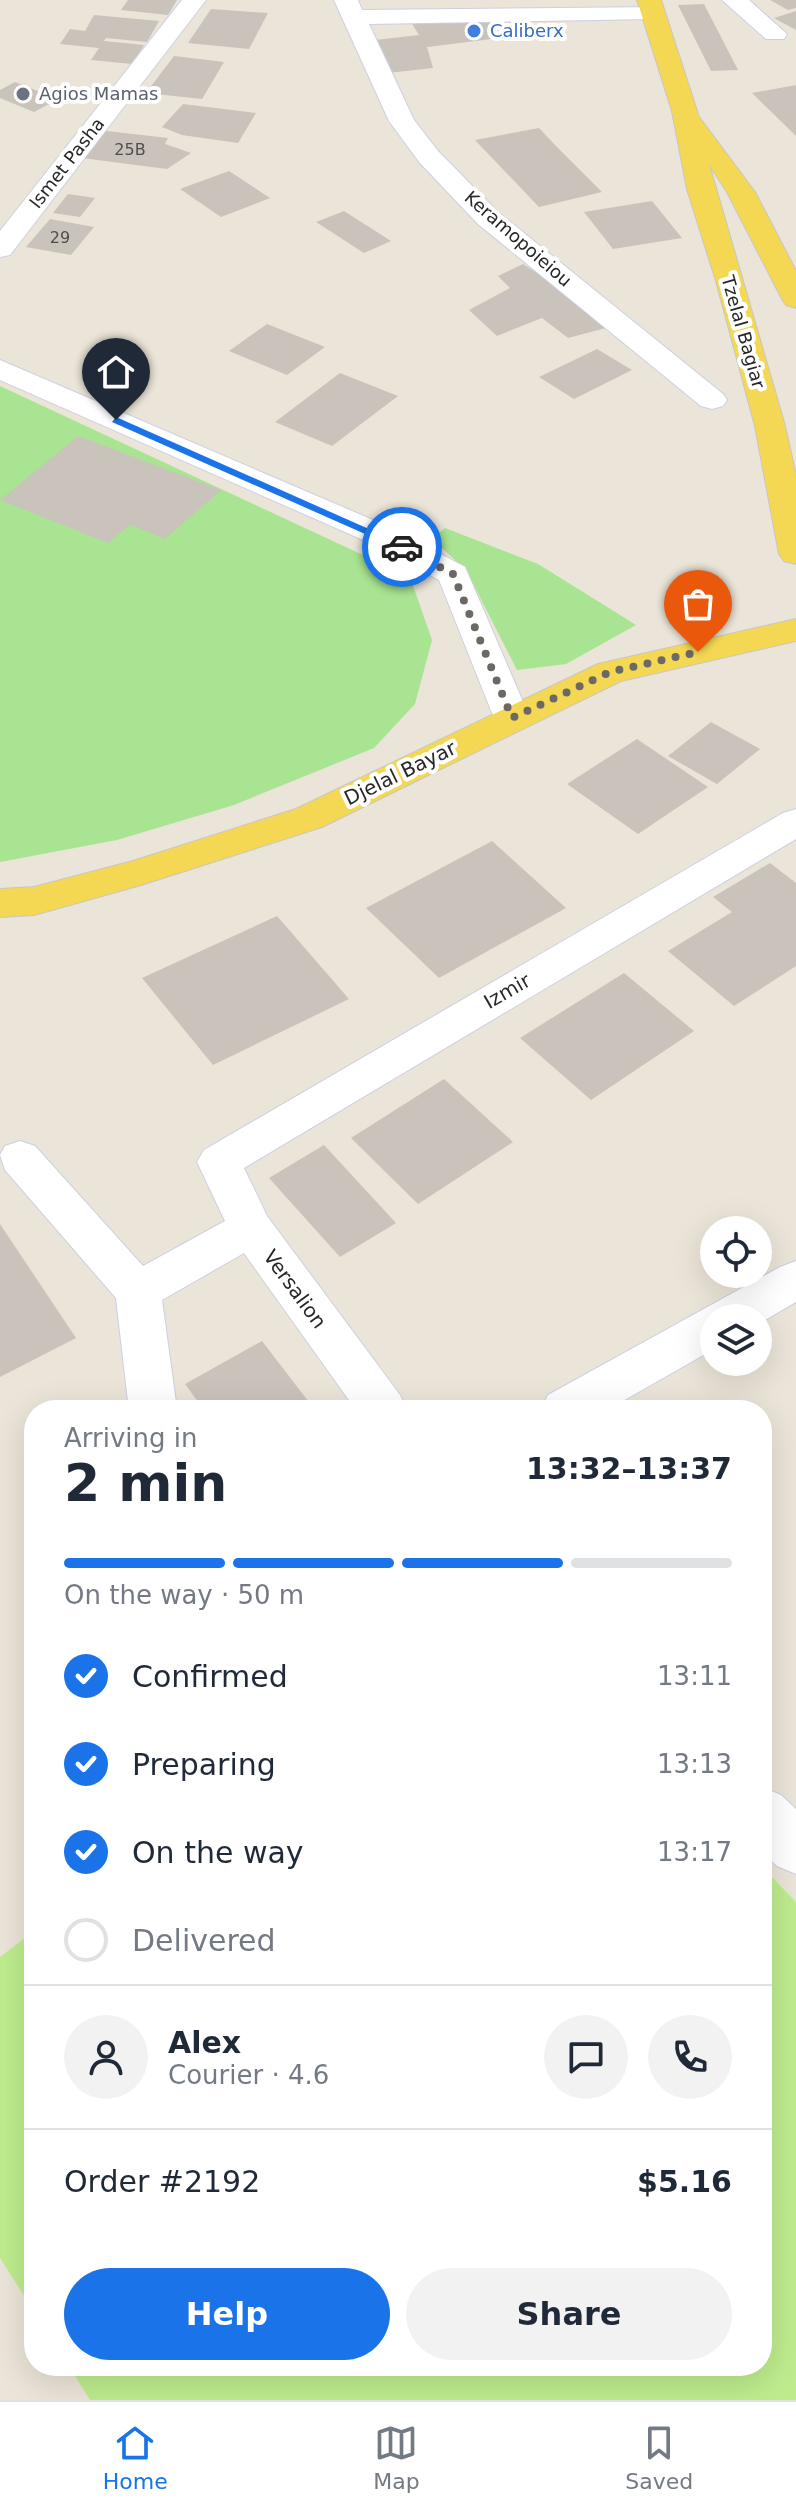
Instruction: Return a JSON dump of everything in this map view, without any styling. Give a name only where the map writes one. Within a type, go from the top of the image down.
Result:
[{"type":"main road","name":"Tzelal Bagiar","points":[[651,6],[685,111],[700,189],[730,281],[770,426],[796,554]]},
{"type":"main road","name":"Tzelal Bagiar","points":[[685,111],[741,192],[796,299]]},
{"type":"main road","name":"Djelal Bayar","points":[[0,903],[34,901],[141,872],[309,818],[610,672],[796,630]]},
{"type":"street","name":"Ismet Pasha","points":[[0,249],[194,0]]},
{"type":"street","points":[[734,0],[775,34]]},
{"type":"street","points":[[351,9],[651,6]]},
{"type":"street","name":"Keramopoieiou","points":[[351,9],[402,121],[429,157],[488,218],[712,400]]},
{"type":"street","points":[[0,369],[382,536],[453,574],[512,718]]},
{"type":"street","name":"Izmir","points":[[219,1162],[796,822]]},
{"type":"street","points":[[20,1158],[138,1291],[152,1400]]},
{"type":"street","name":"Versalion","points":[[219,1162],[251,1228],[376,1400]]},
{"type":"street","points":[[138,1291],[251,1228]]},
{"type":"street","points":[[753,1304],[796,1280]]},
{"type":"street","points":[[583,1400],[700,1334]]},
{"type":"street","points":[[772,1824],[796,1847]]},
{"type":"green space","points":[[0,386],[410,577],[432,640],[415,704],[374,748],[234,805],[117,840],[0,862]]},
{"type":"green space","points":[[445,528],[538,564],[636,625],[566,664],[517,670],[466,570],[432,539]]},
{"type":"green space","points":[[772,1877],[796,1902],[796,2400],[90,2400],[75,2376],[772,2376]]},
{"type":"green space","points":[[24,1939],[24,2295],[0,2258],[0,1957]]},
{"type":"building","points":[[128,0],[177,0],[168,15],[121,10]]},
{"type":"building","points":[[770,0],[796,0],[796,8],[788,10]]},
{"type":"building","points":[[704,4],[738,70],[711,71],[678,5]]},
{"type":"building","points":[[211,9],[268,13],[249,49],[188,43]]},
{"type":"building","points":[[796,11],[796,30],[774,18]]},
{"type":"building","points":[[94,15],[159,21],[147,42],[106,38],[104,41],[144,45],[132,64],[91,60],[99,48],[60,44],[70,29],[85,31]]},
{"type":"building","points":[[486,18],[500,38],[427,47],[433,68],[388,73],[375,40],[419,35],[411,22]]},
{"type":"building","points":[[174,56],[224,62],[202,99],[146,93]]},
{"type":"building","name":"Agios Mamas","points":[[15,82],[58,99],[34,112],[0,98],[0,90]]},
{"type":"building","points":[[796,85],[796,136],[752,93]]},
{"type":"building","points":[[183,104],[256,113],[238,143],[182,135],[162,127]]},
{"type":"building","points":[[539,128],[602,192],[539,207],[475,140]]},
{"type":"building","points":[[98,130],[168,138],[165,144],[191,153],[167,169],[74,157]]},
{"type":"building","points":[[229,171],[270,198],[221,217],[180,189]]},
{"type":"building","points":[[68,194],[95,198],[80,217],[53,213]]},
{"type":"building","points":[[652,201],[682,238],[613,249],[584,212]]},
{"type":"building","points":[[344,211],[391,241],[364,253],[316,222]]},
{"type":"building","points":[[50,219],[94,227],[71,255],[26,247]]},
{"type":"building","points":[[523,264],[562,289],[606,328],[568,338],[542,318],[497,336],[469,310],[510,288],[498,276]]},
{"type":"building","points":[[267,324],[325,347],[287,375],[229,351]]},
{"type":"building","points":[[597,349],[632,370],[574,399],[539,377]]},
{"type":"building","points":[[340,373],[398,396],[332,446],[275,422]]},
{"type":"building","points":[[78,436],[221,490],[165,539],[130,525],[108,543],[0,500]]},
{"type":"building","points":[[711,722],[760,749],[717,784],[668,756]]},
{"type":"building","points":[[637,739],[708,787],[638,834],[567,784]]},
{"type":"building","points":[[492,841],[566,908],[439,978],[366,908]]},
{"type":"building","points":[[770,863],[796,883],[796,966],[734,1006],[668,951],[732,912],[713,897]]},
{"type":"building","points":[[277,916],[349,999],[213,1065],[142,978]]},
{"type":"building","points":[[624,973],[694,1031],[591,1100],[520,1038]]},
{"type":"building","points":[[444,1079],[513,1142],[418,1204],[351,1138]]},
{"type":"building","points":[[324,1145],[396,1223],[340,1257],[269,1178]]},
{"type":"building","points":[[0,1224],[76,1338],[0,1377]]},
{"type":"building","points":[[262,1341],[307,1400],[197,1400],[185,1384]]},
{"type":"way so far","points":[[402,547],[453,574],[512,718],[610,672],[698,652]]},
{"type":"place","name":"Caliberx","points":[[474,31]]},
{"type":"place","name":"Agios Mamas","points":[[23,94]]},
{"type":"route","points":[[116,420],[402,547]]}]
